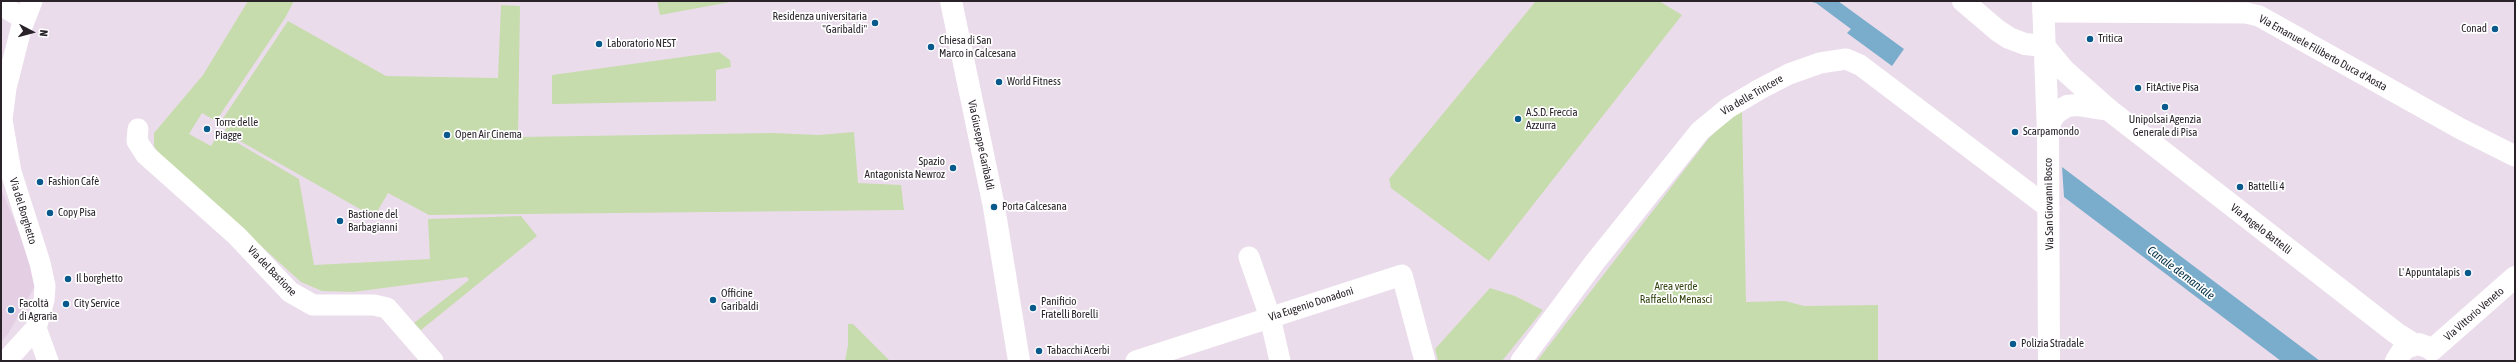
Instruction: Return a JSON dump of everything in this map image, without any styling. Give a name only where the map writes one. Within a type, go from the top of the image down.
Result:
[{"type":"main road","name":"Via Giuseppe Garibaldi","points":[[951,1],[994,207],[1019,361]]},
{"type":"main road","points":[[1964,1],[1997,30],[2009,38],[2025,44],[2044,46]]},
{"type":"main road","name":"Via San Giovanni Bosco","points":[[2043,7],[2048,134],[2050,361]]},
{"type":"main road","name":"Via Angelo Battelli","points":[[2044,46],[2064,70],[2110,110],[2396,333],[2433,355]]},
{"type":"main road","name":"Via Angelo Battelli","points":[[2048,134],[2053,116],[2067,106],[2084,105],[2110,110]]},
{"type":"main road","name":"Via Vittorio Veneto","points":[[2396,361],[2402,350],[2433,355],[2515,278]]},
{"type":"street","points":[[1,5],[28,10]]},
{"type":"street","name":"Via Emanuele Filiberto Duca d'Aosta","points":[[2043,7],[2246,13],[2259,16],[2510,154]]},
{"type":"street","name":"Via del Borghetto","points":[[28,10],[6,88],[2,120],[11,172],[45,286],[41,315],[36,328]]},
{"type":"street","name":"Via delle Trincere","points":[[1520,361],[1618,232],[1700,131],[1728,108],[1760,89],[1789,74],[1820,63],[1846,59],[1860,65],[2049,199]]},
{"type":"street","name":"Via del Bastione","points":[[138,129],[137,141],[146,155],[237,236],[290,292],[313,305],[374,305],[387,308],[433,361]]},
{"type":"street","points":[[1249,257],[1270,317],[1280,361]]},
{"type":"street","name":"Via Eugenio Donadoni","points":[[1136,361],[1402,275],[1425,361]]},
{"type":"street","points":[[6,361],[36,328],[48,361]]},
{"type":"shaded area","name":"Facoltà di Agraria","points":[[1,189],[33,265],[35,286],[8,334],[1,342]]},
{"type":"green space","points":[[248,1],[294,1],[285,18],[216,121],[202,113],[189,134],[211,146],[219,132],[299,179],[314,265],[430,259],[428,219],[521,216],[537,236],[421,330],[414,323],[469,280],[467,277],[353,292],[322,291],[301,282],[159,154],[154,146],[154,133],[203,75]]},
{"type":"green space","points":[[657,1],[736,1],[660,15]]},
{"type":"green space","name":"A.S.D. Freccia Azzurra","points":[[1536,1],[1659,1],[1682,15],[1489,261],[1391,188],[1389,179]]},
{"type":"green space","points":[[501,5],[520,6],[518,137],[773,133],[819,135],[854,132],[858,183],[901,185],[904,210],[429,215],[388,193],[374,217],[224,132],[229,124],[222,120],[288,21],[386,76],[498,78]]},
{"type":"green space","points":[[719,52],[730,60],[731,67],[716,70],[716,101],[552,104],[552,75]]},
{"type":"green space","name":"Area verde Raffaello Menasci","points":[[1742,111],[1746,302],[1785,301],[1804,306],[1878,305],[1878,361],[1537,361],[1709,138],[1723,124]]},
{"type":"green space","points":[[1490,288],[1515,296],[1543,310],[1502,361],[1438,361],[1435,349]]},
{"type":"green space","points":[[848,324],[853,324],[890,361],[845,361],[848,345]]},
{"type":"water","points":[[1808,1],[1838,1],[1904,49],[1892,66],[1847,33],[1851,29],[1816,3]]},
{"type":"water","name":"Canale demaniale","points":[[2062,167],[2320,361],[2281,361],[2064,197]]},
{"type":"place","name":"Residenza universitaria \"Garibaldi\"","points":[[875,23]]},
{"type":"place","name":"Conad","points":[[2495,29]]},
{"type":"place","name":"Tritica","points":[[2090,39]]},
{"type":"place","name":"Laboratorio NEST","points":[[599,44]]},
{"type":"place","name":"Chiesa di San Marco in Calcesana","points":[[931,47]]},
{"type":"place","name":"World Fitness","points":[[999,82]]},
{"type":"place","name":"FitActive Pisa","points":[[2138,88]]},
{"type":"place","name":"Unipolsai Agenzia Generale di Pisa","points":[[2165,107]]},
{"type":"place","name":"A.S.D. Freccia Azzurra","points":[[1518,119]]},
{"type":"place","name":"Torre delle Piagge","points":[[207,129]]},
{"type":"place","name":"Scarpamondo","points":[[2015,132]]},
{"type":"place","name":"Open Air Cinema","points":[[447,135]]},
{"type":"place","name":"Spazio Antagonista Newroz","points":[[953,168]]},
{"type":"place","name":"Fashion Cafè","points":[[40,182]]},
{"type":"place","name":"Battelli 4","points":[[2240,187]]},
{"type":"place","name":"Porta Calcesana","points":[[994,207]]},
{"type":"place","name":"Copy Pisa","points":[[50,213]]},
{"type":"place","name":"Bastione del Barbagianni","points":[[340,221]]},
{"type":"place","name":"L' Appuntalapis","points":[[2468,273]]},
{"type":"place","name":"Il borghetto","points":[[68,279]]},
{"type":"place","name":"Officine Garibaldi","points":[[713,300]]},
{"type":"place","name":"City Service","points":[[66,304]]},
{"type":"place","name":"Panificio Fratelli Borelli","points":[[1033,308]]},
{"type":"place","name":"Facoltà di Agraria","points":[[11,310]]},
{"type":"place","name":"Polizia Stradale","points":[[2013,344]]},
{"type":"place","name":"Tabacchi Acerbi","points":[[1039,351]]}]
